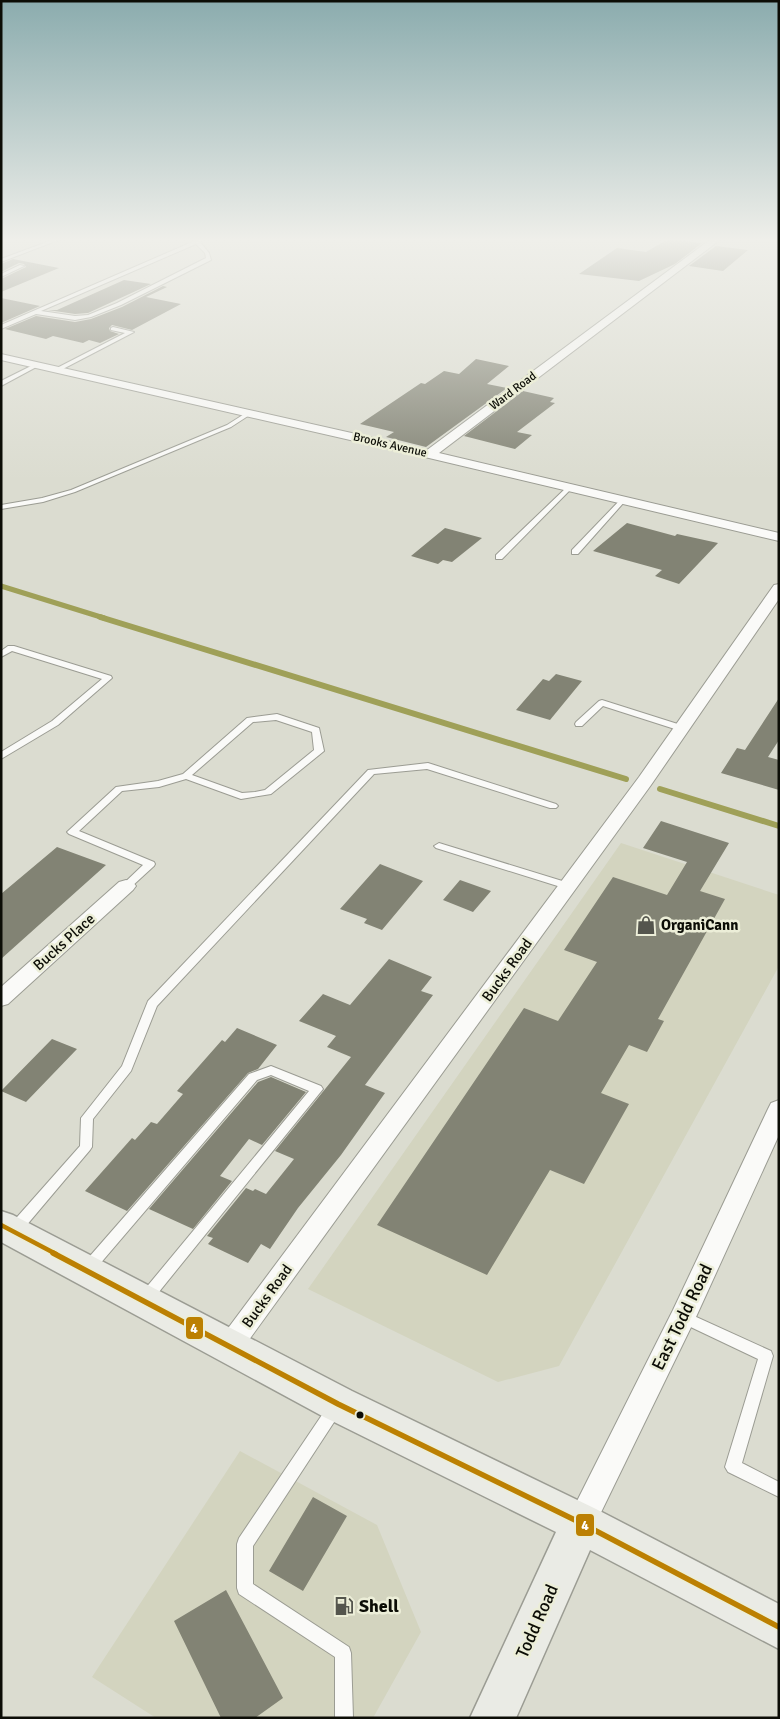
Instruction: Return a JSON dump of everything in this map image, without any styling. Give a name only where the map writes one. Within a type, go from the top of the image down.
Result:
[{"type":"main road","points":[[7,1228],[338,1404],[581,1523],[779,1627]]},
{"type":"main road","name":"Todd Road","points":[[493,1718],[581,1523]]},
{"type":"street","name":"Ward Road","points":[[429,454],[610,319]]},
{"type":"street","name":"Brooks Avenue","points":[[1,357],[429,454],[779,537]]},
{"type":"street","name":"Bucks Road","points":[[229,1347],[568,886],[682,728],[779,588]]},
{"type":"street","name":"Bucks Place","points":[[1,999],[126,886]]},
{"type":"street","name":"East Todd Road","points":[[581,1523],[682,1317],[779,1109]]},
{"type":"lane","points":[[1,327],[18,319]]},
{"type":"lane","points":[[57,370],[131,332],[113,329]]},
{"type":"lane","points":[[1,384],[37,365]]},
{"type":"lane","points":[[1,508],[44,500],[73,491],[229,426],[249,413]]},
{"type":"lane","points":[[499,556],[570,487]]},
{"type":"lane","points":[[575,552],[623,500]]},
{"type":"lane","points":[[1,655],[11,648],[108,678],[55,723],[1,756]]},
{"type":"lane","points":[[579,724],[602,703],[682,728]]},
{"type":"lane","points":[[126,886],[150,864],[72,832],[119,789],[158,784],[186,776],[250,720],[277,717],[316,730],[319,750],[268,792],[241,796],[186,776]]},
{"type":"lane","points":[[7,1228],[86,1147],[86,1118],[128,1068],[152,1004],[371,772],[428,766],[554,806]]},
{"type":"lane","points":[[439,846],[568,886]]},
{"type":"lane","points":[[86,1270],[253,1078],[271,1070],[317,1089],[143,1302]]},
{"type":"lane","points":[[682,1317],[766,1356],[733,1467],[779,1490]]},
{"type":"lane","points":[[338,1404],[245,1544],[245,1588],[343,1653],[344,1718]]},
{"type":"shaded area","points":[[621,843],[779,895],[779,966],[559,1366],[498,1382],[308,1289]]},
{"type":"shaded area","points":[[240,1451],[377,1525],[421,1632],[373,1718],[156,1718],[92,1677]]},
{"type":"building","points":[[1,319],[10,319],[1,323]]},
{"type":"building","points":[[28,319],[57,319],[75,322],[90,319],[152,319],[132,330],[112,325],[109,328],[110,331],[119,334],[100,343],[89,340],[83,343],[53,336],[46,339],[5,329]]},
{"type":"building","points":[[476,359],[509,366],[487,384],[507,388],[426,447],[386,437],[394,432],[360,424],[421,383],[425,384],[444,371],[459,374]]},
{"type":"building","points":[[523,391],[554,398],[550,402],[555,403],[517,432],[532,435],[515,449],[464,436]]},
{"type":"building","points":[[627,523],[675,536],[677,534],[718,543],[679,584],[655,576],[662,570],[593,551]]},
{"type":"building","points":[[445,528],[482,538],[452,562],[443,560],[438,564],[411,556]]},
{"type":"building","points":[[556,674],[582,681],[550,720],[516,710],[543,679],[549,681]]},
{"type":"building","points":[[779,698],[779,740],[768,757],[779,760],[779,790],[721,773],[737,748],[745,750]]},
{"type":"building","points":[[661,821],[729,843],[700,891],[725,899],[658,1019],[664,1021],[647,1052],[629,1045],[601,1093],[629,1104],[584,1184],[550,1170],[487,1275],[377,1225],[524,1008],[558,1021],[597,962],[564,950],[613,877],[667,895],[687,862],[643,848]]},
{"type":"building","points":[[57,847],[106,865],[1,959],[1,894]]},
{"type":"building","points":[[380,864],[423,881],[382,930],[364,923],[367,919],[340,909]]},
{"type":"building","points":[[460,880],[491,891],[473,912],[443,900]]},
{"type":"building","points":[[389,959],[432,977],[421,991],[433,995],[365,1085],[385,1093],[341,1155],[298,1208],[270,1249],[261,1244],[248,1263],[208,1244],[213,1238],[207,1236],[246,1188],[253,1191],[255,1189],[266,1194],[294,1159],[275,1151],[351,1057],[327,1047],[336,1036],[299,1021],[323,994],[350,1005]]},
{"type":"building","points":[[237,1028],[277,1045],[258,1069],[248,1073],[127,1211],[85,1191],[132,1138],[135,1140],[151,1122],[157,1124],[183,1094],[177,1091],[222,1040],[225,1042]]},
{"type":"building","points":[[52,1039],[77,1049],[26,1102],[1,1091]]},
{"type":"building","points":[[271,1077],[306,1092],[262,1145],[249,1139],[220,1176],[232,1181],[193,1229],[149,1209],[258,1082]]},
{"type":"building","points":[[313,1497],[347,1516],[303,1591],[269,1571]]},
{"type":"building","points":[[226,1590],[283,1698],[255,1718],[221,1718],[174,1621]]},
{"type":"waterway","points":[[1,586],[104,618]]},
{"type":"waterway","points":[[100,617],[626,779]]},
{"type":"waterway","points":[[660,789],[779,826]]},
{"type":"transit line","name":"4","points":[[1,1225],[338,1404],[581,1523],[779,1627]]},
{"type":"place","name":"OrganiCann","points":[[646,925]]},
{"type":"place","name":"Shell","points":[[344,1606]]}]
